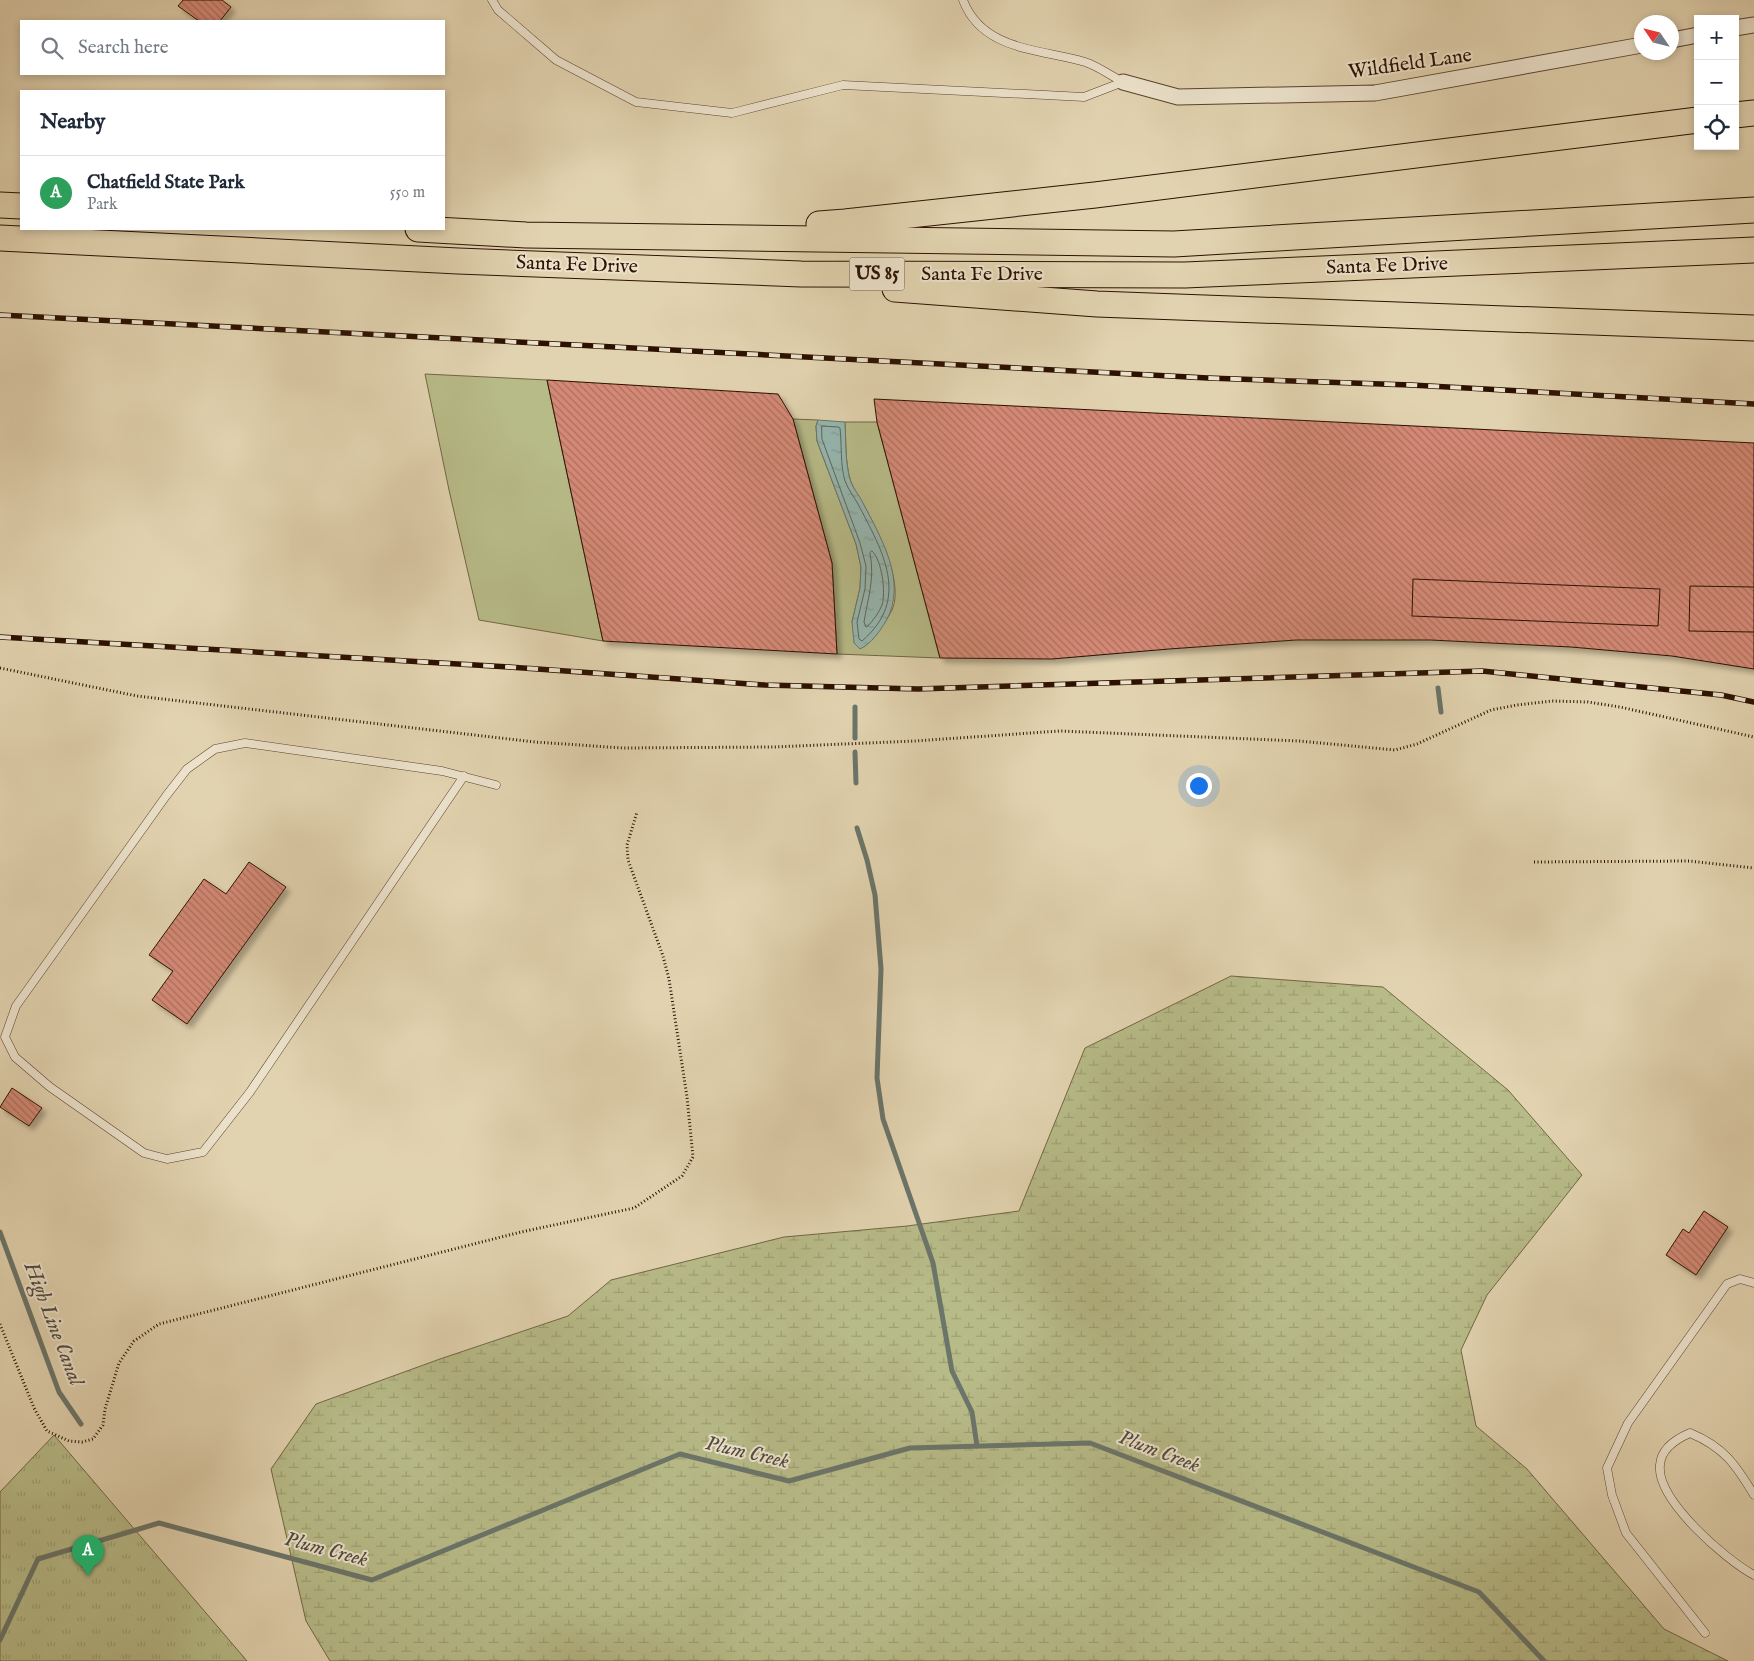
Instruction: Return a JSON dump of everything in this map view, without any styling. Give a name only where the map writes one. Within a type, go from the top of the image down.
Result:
[{"type":"highway","points":[[1739,115],[1754,113]]},
{"type":"highway","points":[[526,235],[846,222],[1105,194],[1694,120]]},
{"type":"highway","points":[[0,205],[20,206]]},
{"type":"highway","name":"Santa Fe Drive","points":[[436,230],[526,235],[1174,244],[1754,210]]},
{"type":"highway","name":"Santa Fe Drive","points":[[0,238],[448,260],[801,274],[1185,275],[1754,250]]},
{"type":"highway","points":[[716,271],[849,285],[1097,304],[1754,328]]},
{"type":"street","points":[[1739,27],[1754,25]]},
{"type":"street","points":[[1679,39],[1694,36]]},
{"type":"street","name":"Wildfield Lane","points":[[1123,82],[1178,97],[1375,93],[1634,46]]},
{"type":"lane","points":[[492,0],[498,10],[556,60],[636,102],[732,113],[843,85],[1084,97],[1123,82]]},
{"type":"lane","points":[[963,0],[968,13],[986,32],[1018,47],[1087,62],[1123,82]]},
{"type":"lane","points":[[464,776],[250,1092],[203,1152],[167,1159],[144,1154],[50,1087],[15,1057],[5,1036],[16,1006],[166,796],[187,769],[215,749],[245,743],[442,771],[464,776],[496,785]]},
{"type":"lane","points":[[1705,1633],[1626,1533],[1612,1495],[1607,1468],[1628,1422],[1726,1284],[1740,1279],[1754,1283]]},
{"type":"lane","points":[[1754,1495],[1737,1466],[1706,1440],[1690,1433],[1676,1439],[1666,1449],[1660,1465],[1663,1484],[1675,1506],[1723,1554],[1754,1575]]},
{"type":"path","points":[[0,668],[137,696],[535,742],[623,748],[773,747],[915,741],[1060,731],[1299,741],[1395,750],[1416,744],[1491,710],[1552,701],[1588,702],[1620,707],[1754,736]]},
{"type":"path","points":[[0,1324],[34,1408],[47,1430],[68,1441],[82,1442],[93,1439],[103,1425],[105,1409],[119,1363],[134,1341],[159,1324],[521,1232],[634,1208],[682,1176],[693,1157],[687,1097],[668,979],[663,956],[628,860],[627,845],[637,812]]},
{"type":"path","points":[[1534,862],[1689,861],[1754,868]]},
{"type":"green space","points":[[425,374],[547,380],[603,641],[479,620]]},
{"type":"green space","points":[[793,419],[818,420],[816,426],[817,441],[856,544],[861,567],[860,588],[852,622],[864,647],[883,625],[892,610],[895,599],[895,586],[883,545],[850,479],[846,458],[845,422],[877,422],[940,658],[837,654],[832,563]]},
{"type":"green space","points":[[1231,976],[1383,987],[1508,1090],[1582,1175],[1487,1295],[1461,1350],[1476,1426],[1527,1469],[1664,1629],[1728,1661],[330,1661],[306,1621],[271,1469],[316,1404],[440,1359],[568,1316],[611,1280],[784,1237],[907,1226],[1019,1211],[1085,1048]]},
{"type":"green space","points":[[54,1435],[247,1661],[0,1661],[0,1492]]},
{"type":"water","points":[[818,420],[845,422],[846,458],[850,479],[884,545],[890,560],[893,576],[892,606],[886,621],[871,641],[860,649],[854,643],[852,622],[860,588],[861,567],[856,544],[817,441],[816,426]]},
{"type":"building","points":[[183,0],[222,0],[231,7],[221,20],[198,20],[178,6]]},
{"type":"building","points":[[547,380],[778,394],[793,419],[832,563],[837,654],[603,641]]},
{"type":"building","points":[[874,399],[1754,443],[1754,669],[1672,656],[1571,647],[1431,640],[1296,640],[1052,659],[940,658],[877,422]]},
{"type":"building","points":[[1413,579],[1660,589],[1658,626],[1412,616]]},
{"type":"building","points":[[1690,586],[1754,587],[1754,632],[1689,631]]},
{"type":"building","points":[[249,862],[286,887],[187,1024],[152,1000],[173,971],[149,955],[204,879],[226,894]]},
{"type":"building","points":[[12,1088],[42,1108],[29,1126],[0,1107]]},
{"type":"building","points":[[1704,1211],[1728,1227],[1696,1275],[1666,1255],[1683,1229],[1689,1233]]},
{"type":"waterway","points":[[1438,688],[1441,712]]},
{"type":"waterway","points":[[855,707],[855,738]]},
{"type":"waterway","points":[[855,752],[856,783]]},
{"type":"waterway","points":[[857,828],[875,895],[881,969],[877,1078],[883,1119],[933,1263],[952,1371],[972,1412],[977,1446]]},
{"type":"waterway","name":"High Line Canal","points":[[0,1232],[59,1392],[81,1424]]},
{"type":"waterway","name":"Plum Creek","points":[[0,1640],[38,1559],[159,1523],[372,1580],[680,1454],[789,1481],[910,1448],[1090,1443],[1479,1592],[1544,1661]]},
{"type":"railway","points":[[0,315],[1208,378],[1411,385],[1754,404]]},
{"type":"railway","points":[[0,637],[509,667],[765,685],[918,689],[1482,671],[1721,695],[1754,702]]},
{"type":"place","name":"Chatfield State Park","points":[[88,1576]]}]
